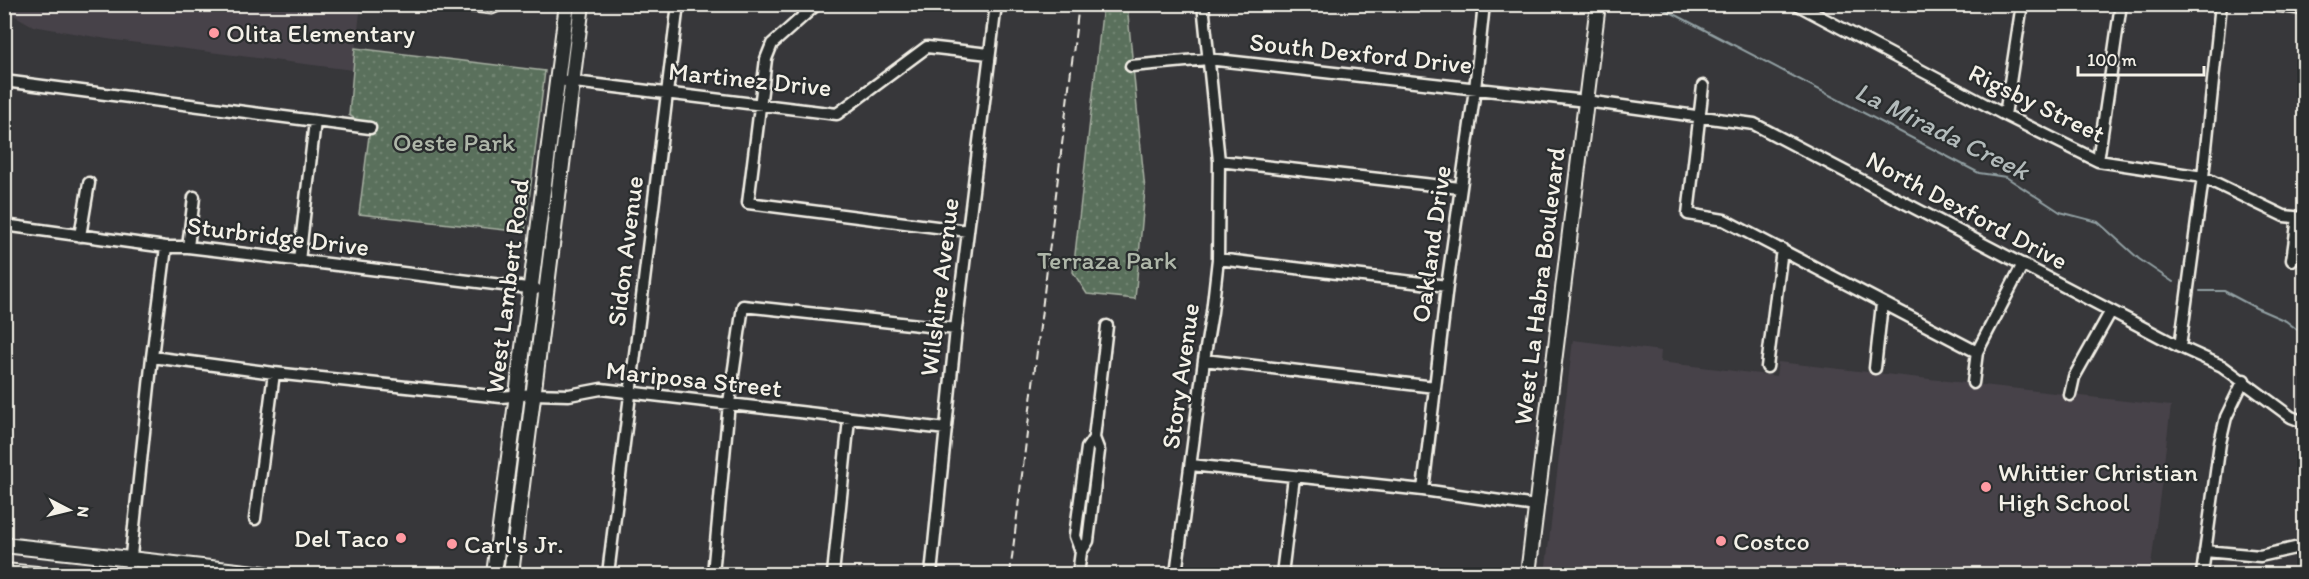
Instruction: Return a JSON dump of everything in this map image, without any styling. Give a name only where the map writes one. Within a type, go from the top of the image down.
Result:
[{"type":"main road","name":"West Lambert Road","points":[[511,574],[546,291],[565,81],[567,4]]},
{"type":"main road","name":"West Lambert Road","points":[[494,574],[530,289],[565,81],[582,4]]},
{"type":"main road","name":"West La Habra Boulevard","points":[[1528,574],[1598,4]]},
{"type":"main road","points":[[4,545],[265,574]]},
{"type":"main road","points":[[4,571],[37,574]]},
{"type":"street","points":[[455,4],[492,8],[501,5]]},
{"type":"street","name":"Sidon Avenue","points":[[608,574],[678,4]]},
{"type":"street","name":"Wilshire Avenue","points":[[931,574],[956,329],[996,4]]},
{"type":"street","name":"Story Avenue","points":[[1176,574],[1218,259],[1219,161],[1203,4]]},
{"type":"street","name":"Oakland Drive","points":[[1423,490],[1484,4]]},
{"type":"street","name":"Rigsby Street","points":[[1796,4],[2005,115],[2098,161],[2203,177],[2284,216],[2301,218]]},
{"type":"street","points":[[2005,115],[2022,4]]},
{"type":"street","points":[[2098,161],[2121,4]]},
{"type":"street","points":[[2180,347],[2203,177],[2221,4]]},
{"type":"street","points":[[2264,4],[2304,9]]},
{"type":"street","points":[[816,5],[772,44],[766,59],[748,203],[968,231]]},
{"type":"street","name":"Martinez Drive","points":[[565,81],[837,114],[927,47],[989,54]]},
{"type":"street","name":"South Dexford Drive","points":[[1131,66],[1208,59],[1586,101]]},
{"type":"street","points":[[4,81],[370,128]]},
{"type":"street","points":[[1703,86],[1688,214],[1724,220],[1977,352]]},
{"type":"street","name":"North Dexford Drive","points":[[1586,101],[1754,124],[2180,347],[2222,366],[2244,380],[2291,417],[2304,422]]},
{"type":"street","points":[[299,261],[315,121]]},
{"type":"street","points":[[1219,161],[1460,188]]},
{"type":"street","points":[[80,236],[89,183]]},
{"type":"street","points":[[188,247],[194,197]]},
{"type":"street","points":[[2292,260],[2301,218]]},
{"type":"street","name":"Sturbridge Drive","points":[[4,225],[166,247],[188,247],[546,291]]},
{"type":"street","points":[[129,574],[166,247]]},
{"type":"street","points":[[1767,367],[1782,249]]},
{"type":"street","points":[[1218,259],[1447,286]]},
{"type":"street","points":[[1973,383],[1977,352],[2023,264]]},
{"type":"street","points":[[1875,368],[1882,304]]},
{"type":"street","points":[[712,574],[729,403],[743,306],[956,329]]},
{"type":"street","points":[[2070,395],[2074,378],[2111,311]]},
{"type":"street","points":[[1078,574],[1081,552],[1088,541],[1099,451],[1094,438],[1107,326]]},
{"type":"street","name":"Mariposa Street","points":[[152,357],[501,398],[532,394],[569,395],[601,389],[946,429]]},
{"type":"street","points":[[1204,360],[1435,387]]},
{"type":"street","points":[[255,519],[274,373]]},
{"type":"street","points":[[2202,574],[2222,434],[2226,417],[2244,380]]},
{"type":"street","points":[[833,574],[849,419]]},
{"type":"street","points":[[1191,465],[1423,490],[1536,506]]},
{"type":"street","points":[[1282,574],[1294,477]]},
{"type":"street","points":[[2205,551],[2260,556],[2304,546]]},
{"type":"shaded area","name":"Olita Elementary","points":[[4,5],[361,5],[353,70],[107,39],[33,26],[5,10]]},
{"type":"shaded area","points":[[1573,340],[1661,351],[1660,362],[1776,376],[1778,362],[2171,406],[2150,574],[1545,574]]},
{"type":"green space","name":"Terraza Park","points":[[1103,5],[1127,5],[1145,190],[1135,299],[1087,294],[1073,272]]},
{"type":"green space","name":"Oeste Park","points":[[355,48],[545,71],[525,232],[359,214],[370,128],[349,115]]},
{"type":"waterway","name":"La Mirada Creek","points":[[1655,4],[1979,173],[2006,177],[2060,212],[2098,222],[2139,259],[2173,282]]},
{"type":"waterway","name":"La Mirada Creek","points":[[2200,291],[2224,291],[2286,321],[2304,335]]},
{"type":"railway","points":[[1010,574],[1079,4]]},
{"type":"place","name":"Olita Elementary","points":[[214,33]]},
{"type":"place","name":"Whittier Christian High School","points":[[1986,487]]},
{"type":"place","name":"Del Taco","points":[[401,538]]},
{"type":"place","name":"Costco","points":[[1721,541]]},
{"type":"place","name":"Carl's Jr.","points":[[452,544]]}]
